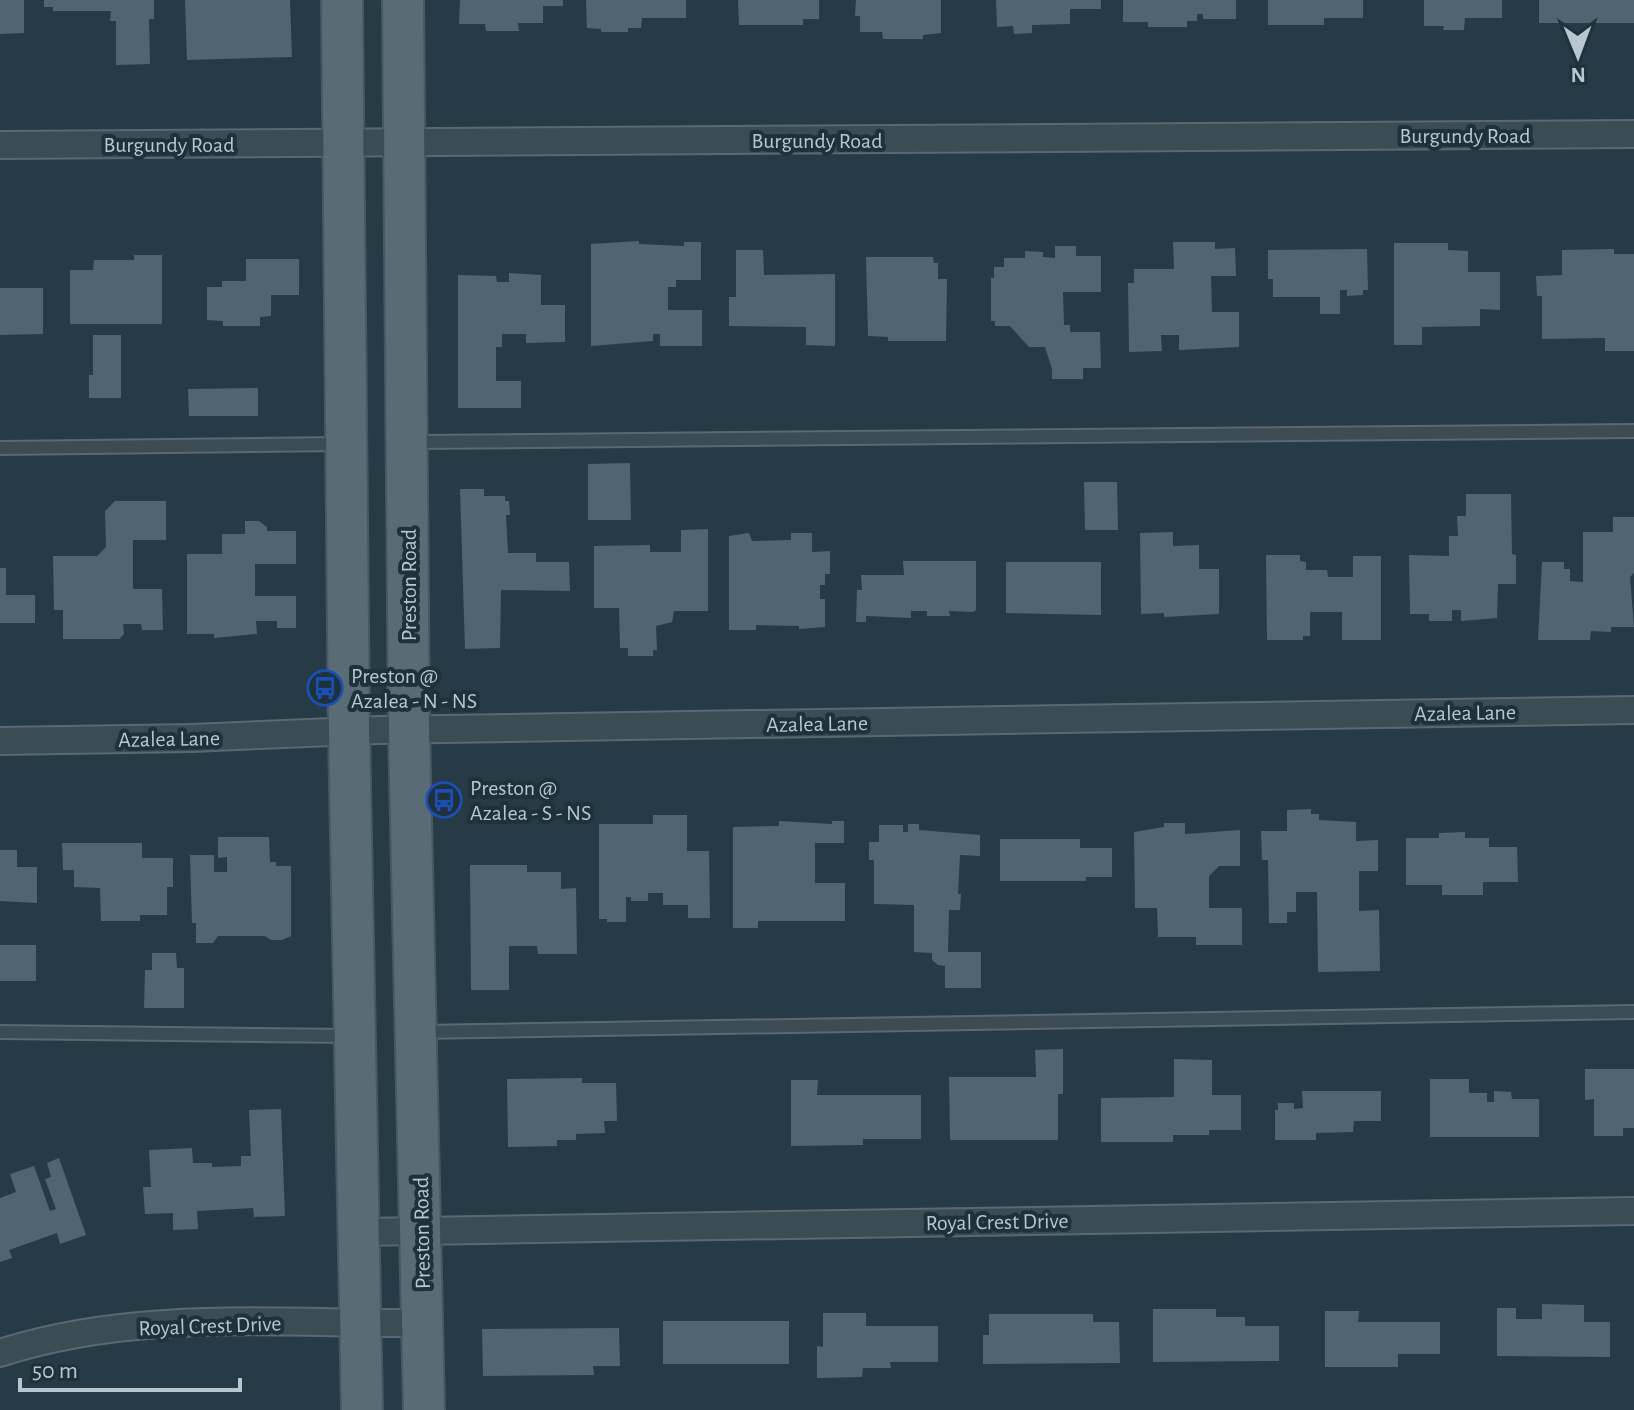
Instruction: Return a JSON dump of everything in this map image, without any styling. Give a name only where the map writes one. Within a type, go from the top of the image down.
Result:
[{"type":"main road","points":[[342,0],[349,731],[362,1410]]},
{"type":"main road","name":"Preston Road","points":[[403,0],[409,730],[424,1410]]},
{"type":"street","name":"Burgundy Road","points":[[0,145],[1634,134]]},
{"type":"street","name":"Azalea Lane","points":[[0,741],[191,738],[349,731],[1634,710]]},
{"type":"street","name":"Royal Crest Drive","points":[[360,1232],[1634,1211]]},
{"type":"street","name":"Royal Crest Drive","points":[[0,1353],[62,1337],[120,1327],[200,1322],[423,1323]]},
{"type":"lane","points":[[407,442],[1634,431]]},
{"type":"lane","points":[[0,448],[346,444]]},
{"type":"lane","points":[[417,1032],[1634,1012]]},
{"type":"lane","points":[[0,1032],[356,1036]]},
{"type":"building","points":[[0,0],[24,0],[24,33],[0,34]]},
{"type":"building","points":[[44,0],[154,0],[154,19],[149,19],[150,64],[116,65],[116,21],[110,21],[111,11],[53,11],[53,7],[44,7]]},
{"type":"building","points":[[185,0],[290,0],[292,57],[187,60]]},
{"type":"building","points":[[460,0],[563,0],[563,6],[543,6],[543,23],[518,23],[519,31],[486,31],[485,24],[459,24]]},
{"type":"building","points":[[586,0],[686,0],[686,18],[642,18],[641,28],[628,28],[628,32],[601,32],[601,29],[587,28]]},
{"type":"building","points":[[738,0],[819,0],[819,19],[803,19],[803,25],[739,25]]},
{"type":"building","points":[[856,0],[941,0],[941,33],[923,35],[923,39],[883,39],[882,32],[860,32],[860,16],[855,16]]},
{"type":"building","points":[[996,0],[1101,0],[1101,9],[1070,9],[1070,24],[1032,25],[1032,33],[1014,34],[1013,26],[997,27]]},
{"type":"building","points":[[1123,0],[1236,0],[1236,19],[1203,19],[1203,14],[1197,14],[1197,21],[1187,21],[1187,27],[1148,27],[1148,22],[1123,22]]},
{"type":"building","points":[[1268,0],[1363,0],[1363,18],[1324,18],[1324,25],[1268,25]]},
{"type":"building","points":[[1424,0],[1502,0],[1502,18],[1465,18],[1464,30],[1424,26]]},
{"type":"building","points":[[1539,0],[1634,0],[1634,23],[1539,23]]},
{"type":"building","points":[[639,241],[639,244],[684,246],[684,242],[701,242],[701,280],[676,280],[676,287],[668,287],[668,310],[702,310],[702,346],[660,346],[660,334],[653,334],[653,341],[591,346],[591,244]]},
{"type":"building","points":[[1173,242],[1215,242],[1215,249],[1235,248],[1236,276],[1211,276],[1212,312],[1239,312],[1239,347],[1179,350],[1179,335],[1161,335],[1162,351],[1129,352],[1128,283],[1134,283],[1134,269],[1174,269]]},
{"type":"building","points":[[1394,243],[1448,243],[1448,250],[1468,251],[1468,272],[1500,272],[1500,310],[1480,309],[1480,326],[1422,327],[1422,345],[1394,345]]},
{"type":"building","points":[[1055,246],[1076,246],[1076,256],[1101,256],[1101,292],[1063,292],[1064,325],[1070,325],[1070,332],[1100,332],[1101,368],[1083,368],[1083,379],[1052,379],[1045,347],[1029,347],[1010,326],[995,326],[995,321],[991,321],[994,267],[1004,267],[1004,258],[1025,258],[1025,251],[1043,252],[1043,257],[1055,258]]},
{"type":"building","points":[[1367,249],[1368,290],[1363,290],[1363,295],[1347,296],[1347,290],[1340,290],[1340,314],[1320,314],[1320,297],[1273,297],[1273,279],[1268,279],[1268,250]]},
{"type":"building","points":[[1614,249],[1614,254],[1634,254],[1634,351],[1605,351],[1605,338],[1542,339],[1542,296],[1537,296],[1536,276],[1562,275],[1562,250]]},
{"type":"building","points":[[736,250],[763,250],[764,275],[835,274],[835,346],[806,345],[806,327],[729,326],[729,297],[736,297]]},
{"type":"building","points":[[134,255],[162,255],[162,324],[70,324],[70,270],[93,270],[94,260],[134,260]]},
{"type":"building","points":[[866,257],[933,257],[934,263],[938,263],[938,279],[947,279],[946,341],[888,341],[888,337],[868,336]]},
{"type":"building","points":[[246,259],[299,259],[299,295],[271,295],[271,316],[260,317],[260,326],[223,326],[223,321],[207,320],[207,287],[222,287],[222,281],[246,281]]},
{"type":"building","points":[[509,273],[541,275],[541,305],[565,305],[565,342],[526,343],[526,334],[502,334],[502,347],[496,347],[496,381],[521,381],[521,408],[458,408],[458,275],[496,276],[497,282],[509,282]]},
{"type":"building","points":[[0,288],[43,288],[43,334],[0,335]]},
{"type":"building","points":[[93,335],[121,335],[121,398],[89,398],[89,375],[93,375]]},
{"type":"building","points":[[258,388],[258,416],[189,416],[188,389]]},
{"type":"building","points":[[630,463],[631,520],[588,520],[588,464]]},
{"type":"building","points":[[1084,482],[1117,482],[1118,530],[1085,530]]},
{"type":"building","points":[[460,489],[484,489],[484,496],[505,496],[505,501],[509,501],[510,515],[506,515],[508,553],[536,553],[536,562],[569,562],[570,591],[501,590],[500,648],[465,649]]},
{"type":"building","points":[[1466,494],[1511,494],[1516,584],[1498,584],[1497,618],[1461,621],[1461,610],[1452,610],[1452,621],[1429,621],[1429,614],[1410,614],[1409,555],[1449,556],[1449,536],[1458,536],[1457,516],[1466,516]]},
{"type":"building","points":[[115,501],[166,501],[166,540],[133,540],[133,589],[162,589],[163,630],[142,630],[141,624],[123,624],[124,634],[119,639],[63,639],[63,610],[54,610],[53,556],[97,556],[106,547],[105,511]]},
{"type":"building","points":[[1613,517],[1634,517],[1634,573],[1630,577],[1634,627],[1611,627],[1611,632],[1591,631],[1590,640],[1538,640],[1542,562],[1564,562],[1564,569],[1570,569],[1570,581],[1583,582],[1583,532],[1613,532]]},
{"type":"building","points":[[245,521],[259,521],[267,527],[267,531],[296,531],[296,564],[255,564],[255,596],[296,596],[296,628],[277,628],[277,621],[256,621],[257,634],[214,638],[214,634],[187,634],[187,554],[222,554],[222,534],[245,534]]},
{"type":"building","points":[[708,529],[708,611],[674,611],[672,622],[656,626],[657,650],[653,650],[653,656],[628,656],[628,648],[620,648],[619,608],[594,608],[594,546],[650,545],[650,552],[681,552],[681,530]]},
{"type":"building","points":[[1173,532],[1173,546],[1199,545],[1199,569],[1219,569],[1219,614],[1164,617],[1164,613],[1141,614],[1140,533]]},
{"type":"building","points":[[749,533],[752,541],[791,540],[791,533],[812,533],[812,552],[830,551],[830,574],[825,574],[825,585],[820,585],[820,599],[825,599],[825,627],[799,629],[799,626],[756,625],[756,630],[729,630],[729,536]]},
{"type":"building","points":[[1266,555],[1300,555],[1300,561],[1306,562],[1306,570],[1327,570],[1328,577],[1353,577],[1353,556],[1381,556],[1381,640],[1342,640],[1342,612],[1310,612],[1310,636],[1303,636],[1303,640],[1267,640]]},
{"type":"building","points":[[903,561],[976,561],[976,610],[949,611],[950,616],[927,616],[927,611],[911,611],[911,618],[866,616],[866,622],[856,622],[857,590],[862,590],[861,575],[904,575]]},
{"type":"building","points":[[1006,562],[1101,562],[1101,615],[1006,613]]},
{"type":"building","points":[[0,568],[6,568],[6,595],[35,595],[35,623],[0,623]]},
{"type":"building","points":[[1311,809],[1311,814],[1319,814],[1319,820],[1356,822],[1356,841],[1378,840],[1378,871],[1359,871],[1359,911],[1379,910],[1380,971],[1318,972],[1317,892],[1296,892],[1296,912],[1287,912],[1287,923],[1269,923],[1268,860],[1262,860],[1261,831],[1287,831],[1287,810]]},
{"type":"building","points":[[653,815],[687,815],[687,851],[709,851],[710,918],[688,918],[688,905],[663,905],[663,893],[648,893],[648,901],[631,901],[631,897],[626,897],[626,922],[599,919],[599,824],[653,824]]},
{"type":"building","points":[[779,821],[832,824],[832,821],[844,821],[844,843],[815,843],[815,883],[845,883],[845,921],[758,921],[758,928],[733,928],[733,827],[779,826]]},
{"type":"building","points":[[1164,823],[1185,823],[1185,834],[1240,830],[1240,866],[1219,866],[1209,876],[1209,908],[1242,908],[1242,945],[1196,945],[1196,937],[1158,937],[1157,908],[1135,908],[1134,832],[1164,827]]},
{"type":"building","points":[[908,824],[919,824],[919,830],[980,835],[980,856],[960,855],[960,910],[949,910],[948,952],[981,952],[981,988],[945,988],[945,966],[932,960],[932,953],[914,952],[914,905],[874,904],[874,860],[869,860],[869,842],[879,842],[879,825],[903,825],[903,832],[908,832]]},
{"type":"building","points":[[1465,832],[1465,838],[1489,838],[1489,847],[1517,847],[1518,882],[1483,882],[1483,895],[1442,895],[1442,885],[1406,885],[1406,838],[1439,838],[1439,833]]},
{"type":"building","points":[[218,837],[269,837],[270,862],[276,862],[276,866],[291,866],[291,936],[271,940],[265,936],[218,936],[213,943],[196,943],[196,923],[192,923],[190,855],[214,855],[214,872],[227,872],[227,857],[218,858]]},
{"type":"building","points":[[1000,839],[1080,839],[1080,848],[1112,848],[1112,877],[1086,877],[1086,881],[1000,881]]},
{"type":"building","points":[[62,843],[142,843],[142,858],[173,858],[173,887],[167,887],[167,915],[140,915],[140,921],[101,921],[100,888],[74,887],[74,870],[63,870]]},
{"type":"building","points":[[0,850],[17,850],[17,867],[37,867],[37,903],[0,901]]},
{"type":"building","points":[[470,865],[527,865],[527,872],[561,872],[561,889],[576,888],[577,954],[538,954],[537,946],[509,946],[509,990],[471,990]]},
{"type":"building","points":[[0,945],[36,945],[36,981],[0,981]]},
{"type":"building","points":[[152,953],[176,953],[177,968],[184,968],[184,1008],[144,1008],[145,970],[152,970]]},
{"type":"building","points":[[1063,1049],[1063,1094],[1058,1094],[1058,1140],[950,1140],[949,1077],[1036,1077],[1035,1050]]},
{"type":"building","points":[[1174,1059],[1212,1060],[1212,1095],[1241,1095],[1241,1130],[1209,1130],[1209,1135],[1173,1135],[1173,1142],[1101,1142],[1101,1098],[1174,1097]]},
{"type":"building","points":[[1585,1069],[1634,1069],[1634,1128],[1623,1128],[1623,1136],[1594,1136],[1594,1099],[1585,1100]]},
{"type":"building","points":[[582,1078],[582,1083],[616,1083],[617,1121],[604,1121],[605,1133],[576,1134],[576,1140],[557,1140],[557,1146],[508,1147],[507,1079]]},
{"type":"building","points":[[1430,1079],[1469,1079],[1469,1093],[1487,1093],[1487,1102],[1494,1102],[1494,1091],[1511,1092],[1512,1099],[1539,1099],[1539,1137],[1430,1137]]},
{"type":"building","points":[[791,1080],[818,1080],[817,1095],[921,1095],[921,1139],[863,1139],[863,1145],[791,1146]]},
{"type":"building","points":[[1302,1091],[1381,1091],[1381,1121],[1354,1121],[1353,1132],[1316,1133],[1316,1140],[1275,1140],[1275,1110],[1278,1110],[1278,1103],[1294,1103],[1294,1109],[1303,1108]]},
{"type":"building","points":[[281,1109],[285,1216],[254,1217],[253,1208],[197,1211],[198,1229],[173,1230],[173,1213],[145,1214],[143,1187],[151,1187],[149,1150],[192,1148],[193,1163],[212,1163],[212,1167],[241,1166],[241,1156],[251,1156],[249,1110]]},
{"type":"building","points":[[59,1158],[86,1235],[60,1244],[57,1233],[9,1250],[12,1258],[0,1262],[0,1198],[16,1192],[10,1174],[34,1166],[50,1211],[56,1209],[45,1179],[51,1177],[47,1163]]},
{"type":"building","points":[[1542,1304],[1584,1305],[1584,1322],[1610,1322],[1610,1357],[1497,1356],[1497,1308],[1516,1308],[1516,1319],[1542,1319]]},
{"type":"building","points":[[1153,1309],[1216,1309],[1216,1317],[1245,1317],[1245,1326],[1279,1326],[1279,1361],[1153,1362]]},
{"type":"building","points":[[1325,1311],[1359,1311],[1358,1322],[1440,1322],[1440,1354],[1398,1354],[1398,1367],[1325,1367]]},
{"type":"building","points":[[823,1313],[866,1313],[866,1326],[938,1326],[938,1362],[890,1362],[891,1368],[863,1368],[862,1377],[817,1378],[817,1346],[823,1347]]},
{"type":"building","points":[[989,1314],[1093,1314],[1093,1322],[1119,1322],[1120,1363],[983,1364],[983,1335],[989,1335]]},
{"type":"building","points":[[663,1321],[789,1321],[789,1364],[663,1364]]},
{"type":"building","points":[[619,1328],[620,1366],[593,1366],[594,1375],[483,1376],[482,1329]]},
{"type":"place","name":"Preston @ Azalea - N - NS","points":[[325,688]]},
{"type":"place","name":"Preston @ Azalea - S - NS","points":[[444,800]]}]
